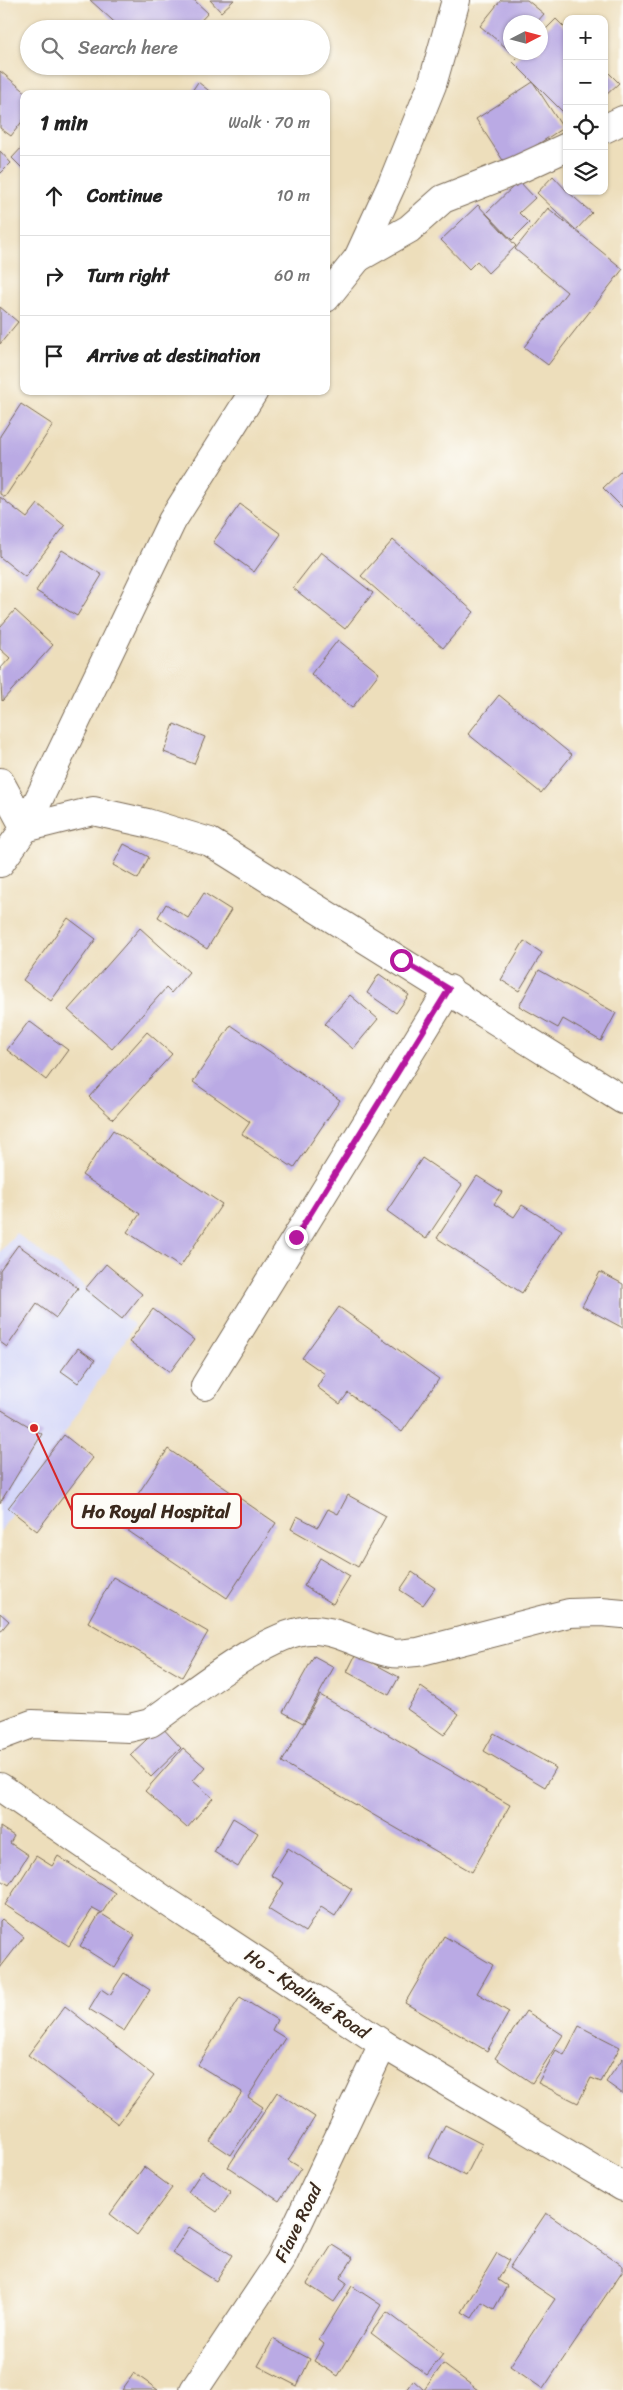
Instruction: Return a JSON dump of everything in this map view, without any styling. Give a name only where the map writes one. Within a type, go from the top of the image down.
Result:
[{"type":"street","points":[[330,293],[358,258],[392,184],[432,85],[456,0]]},
{"type":"street","points":[[608,127],[623,120]]},
{"type":"street","points":[[358,258],[409,230],[443,199],[517,170],[563,149]]},
{"type":"street","points":[[0,863],[25,828],[172,521],[251,395]]},
{"type":"street","points":[[0,782],[25,828]]},
{"type":"street","points":[[25,828],[93,811],[147,823],[210,842],[449,989],[623,1100]]},
{"type":"street","points":[[205,1386],[449,989]]},
{"type":"street","points":[[0,1736],[32,1724],[129,1728],[150,1723],[264,1644],[291,1632],[314,1630],[347,1638],[392,1654],[418,1652],[569,1613],[601,1612],[623,1614]]},
{"type":"street","name":"Ho - Kpalimé Road","points":[[0,1787],[155,1893],[383,2044],[623,2187]]},
{"type":"street","name":"Fiave Road","points":[[194,2390],[280,2261],[383,2044]]},
{"type":"shaded area","points":[[16,1233],[135,1325],[0,1532],[0,1252]]},
{"type":"building","points":[[90,0],[194,0],[208,13],[201,20],[112,20]]},
{"type":"building","points":[[210,0],[234,0],[221,12]]},
{"type":"building","points":[[501,0],[527,0],[544,14],[503,15],[503,45],[480,26]]},
{"type":"building","points":[[556,19],[563,26],[563,112],[513,62],[515,60],[548,60],[548,27]]},
{"type":"building","points":[[0,71],[23,90],[20,90],[20,124],[11,136],[0,128]]},
{"type":"building","points":[[608,72],[619,83],[608,93]]},
{"type":"building","points":[[198,82],[208,90],[193,90]]},
{"type":"building","points":[[533,82],[563,128],[506,165],[476,119]]},
{"type":"building","points":[[20,149],[20,166],[12,158]]},
{"type":"building","points":[[0,151],[11,163],[0,174]]},
{"type":"building","points":[[553,176],[563,187],[563,195],[572,195],[592,213],[576,230],[537,193]]},
{"type":"building","points":[[519,181],[535,198],[519,213],[529,223],[512,240],[486,213]]},
{"type":"building","points":[[478,205],[516,246],[488,273],[477,261],[469,269],[441,240]]},
{"type":"building","points":[[548,208],[623,269],[548,365],[524,347],[567,292],[515,249]]},
{"type":"building","points":[[0,307],[18,322],[0,344]]},
{"type":"building","points":[[21,404],[53,425],[5,497],[0,494],[0,436]]},
{"type":"building","points":[[623,469],[623,508],[603,488]]},
{"type":"building","points":[[0,497],[27,518],[38,504],[65,526],[25,577],[0,557]]},
{"type":"building","points":[[240,504],[281,534],[254,572],[213,542]]},
{"type":"building","points":[[393,540],[474,612],[443,648],[361,576]]},
{"type":"building","points":[[62,550],[102,575],[77,616],[36,591]]},
{"type":"building","points":[[321,552],[373,593],[345,629],[293,588]]},
{"type":"building","points":[[15,610],[53,645],[2,701],[0,669],[10,658],[0,649],[0,627]]},
{"type":"building","points":[[338,640],[379,673],[352,708],[311,674]]},
{"type":"building","points":[[499,695],[572,755],[541,793],[468,734]]},
{"type":"building","points":[[174,724],[205,737],[194,764],[164,752]]},
{"type":"building","points":[[124,844],[149,857],[138,879],[113,865]]},
{"type":"building","points":[[204,893],[231,910],[207,949],[158,917],[166,904],[188,918]]},
{"type":"building","points":[[68,918],[96,939],[51,1001],[23,980]]},
{"type":"building","points":[[140,928],[189,972],[171,993],[166,988],[112,1049],[68,1010]]},
{"type":"building","points":[[524,941],[542,953],[519,991],[501,980]]},
{"type":"building","points":[[539,970],[616,1013],[601,1041],[563,1019],[558,1028],[519,1006]]},
{"type":"building","points":[[379,974],[409,995],[396,1013],[367,993]]},
{"type":"building","points":[[350,995],[378,1019],[353,1049],[325,1024]]},
{"type":"building","points":[[29,1021],[68,1050],[46,1080],[7,1050]]},
{"type":"building","points":[[231,1025],[340,1100],[294,1168],[242,1134],[250,1122],[193,1082]]},
{"type":"building","points":[[147,1032],[172,1054],[113,1119],[89,1097]]},
{"type":"building","points":[[113,1130],[222,1204],[180,1267],[127,1232],[140,1214],[82,1175]]},
{"type":"building","points":[[422,1158],[462,1185],[426,1239],[387,1211]]},
{"type":"building","points":[[477,1176],[502,1192],[494,1204],[514,1217],[522,1205],[562,1230],[522,1293],[437,1238]]},
{"type":"building","points":[[18,1245],[78,1288],[56,1318],[37,1304],[7,1347],[0,1342],[0,1270]]},
{"type":"building","points":[[106,1264],[142,1294],[122,1319],[85,1289]]},
{"type":"building","points":[[600,1272],[623,1284],[623,1328],[582,1306]]},
{"type":"building","points":[[339,1307],[439,1379],[402,1432],[348,1393],[340,1404],[317,1387],[325,1374],[302,1358]]},
{"type":"building","points":[[153,1309],[194,1340],[170,1372],[129,1342]]},
{"type":"building","points":[[78,1348],[95,1360],[78,1383],[61,1371]]},
{"type":"building","points":[[0,1409],[42,1434],[0,1503]]},
{"type":"building","points":[[64,1435],[93,1458],[37,1531],[8,1508]]},
{"type":"building","points":[[168,1449],[276,1523],[227,1598],[118,1524]]},
{"type":"building","points":[[348,1495],[386,1516],[358,1567],[291,1529],[297,1516],[318,1527],[328,1509],[338,1514]]},
{"type":"building","points":[[320,1558],[350,1576],[333,1604],[304,1586]]},
{"type":"building","points":[[412,1572],[435,1588],[423,1605],[400,1590]]},
{"type":"building","points":[[113,1577],[208,1632],[182,1677],[88,1622]]},
{"type":"building","points":[[0,1613],[9,1621],[0,1632]]},
{"type":"building","points":[[356,1654],[399,1677],[389,1695],[347,1672]]},
{"type":"building","points":[[314,1656],[334,1667],[303,1723],[283,1712]]},
{"type":"building","points":[[421,1687],[459,1714],[444,1735],[407,1709]]},
{"type":"building","points":[[320,1695],[510,1805],[472,1872],[282,1762]]},
{"type":"building","points":[[161,1726],[181,1748],[151,1777],[130,1755]]},
{"type":"building","points":[[494,1733],[556,1768],[545,1787],[484,1751]]},
{"type":"building","points":[[183,1748],[205,1767],[193,1781],[213,1798],[187,1828],[145,1791]]},
{"type":"building","points":[[233,1818],[258,1833],[238,1867],[214,1852]]},
{"type":"building","points":[[0,1827],[14,1836],[10,1843],[28,1855],[9,1885],[0,1879]]},
{"type":"building","points":[[288,1848],[352,1889],[335,1916],[321,1907],[305,1932],[268,1909],[284,1883],[271,1875]]},
{"type":"building","points":[[36,1856],[52,1866],[58,1856],[115,1893],[102,1913],[93,1908],[69,1946],[5,1905]]},
{"type":"building","points":[[100,1913],[135,1935],[115,1968],[80,1946]]},
{"type":"building","points":[[2,1919],[24,1937],[0,1968],[0,1921]]},
{"type":"building","points":[[444,1936],[493,1965],[477,1993],[509,2012],[487,2051],[405,2003]]},
{"type":"building","points":[[124,1973],[150,1990],[124,2031],[89,2009],[101,1989],[110,1995]]},
{"type":"building","points":[[240,1997],[277,2020],[272,2030],[285,2038],[248,2097],[263,2107],[231,2155],[210,2141],[242,2092],[198,2065]]},
{"type":"building","points":[[65,2006],[154,2076],[118,2124],[28,2055]]},
{"type":"building","points":[[526,2011],[563,2035],[532,2083],[495,2058]]},
{"type":"building","points":[[579,2026],[620,2047],[601,2082],[591,2078],[578,2103],[538,2083],[556,2050],[564,2055]]},
{"type":"building","points":[[623,2058],[623,2094],[606,2082]]},
{"type":"building","points":[[277,2092],[315,2117],[288,2160],[301,2168],[279,2201],[228,2167]]},
{"type":"building","points":[[445,2125],[482,2144],[466,2176],[429,2157]]},
{"type":"building","points":[[144,2167],[172,2188],[137,2235],[110,2214]]},
{"type":"building","points":[[202,2171],[231,2192],[217,2212],[188,2192]]},
{"type":"building","points":[[546,2213],[623,2266],[623,2270],[543,2389],[510,2366],[555,2299],[509,2268]]},
{"type":"building","points":[[189,2227],[232,2255],[216,2281],[172,2253]]},
{"type":"building","points":[[332,2245],[353,2258],[340,2278],[347,2283],[334,2302],[307,2284]]},
{"type":"building","points":[[497,2253],[509,2260],[498,2280],[507,2286],[494,2309],[482,2302],[472,2318],[462,2312]]},
{"type":"building","points":[[352,2286],[381,2305],[338,2376],[314,2361],[324,2344],[319,2340]]},
{"type":"building","points":[[387,2312],[443,2354],[427,2375],[371,2333]]},
{"type":"building","points":[[273,2339],[310,2359],[297,2386],[258,2366]]},
{"type":"building","points":[[443,2364],[478,2390],[424,2390]]},
{"type":"building","points":[[134,2373],[158,2390],[122,2390]]},
{"type":"building","points":[[413,2380],[424,2390],[406,2390]]},
{"type":"place","name":"Ho Royal Hospital","points":[[34,1428]]},
{"type":"route","points":[[296,1237],[449,989],[401,960]]}]
